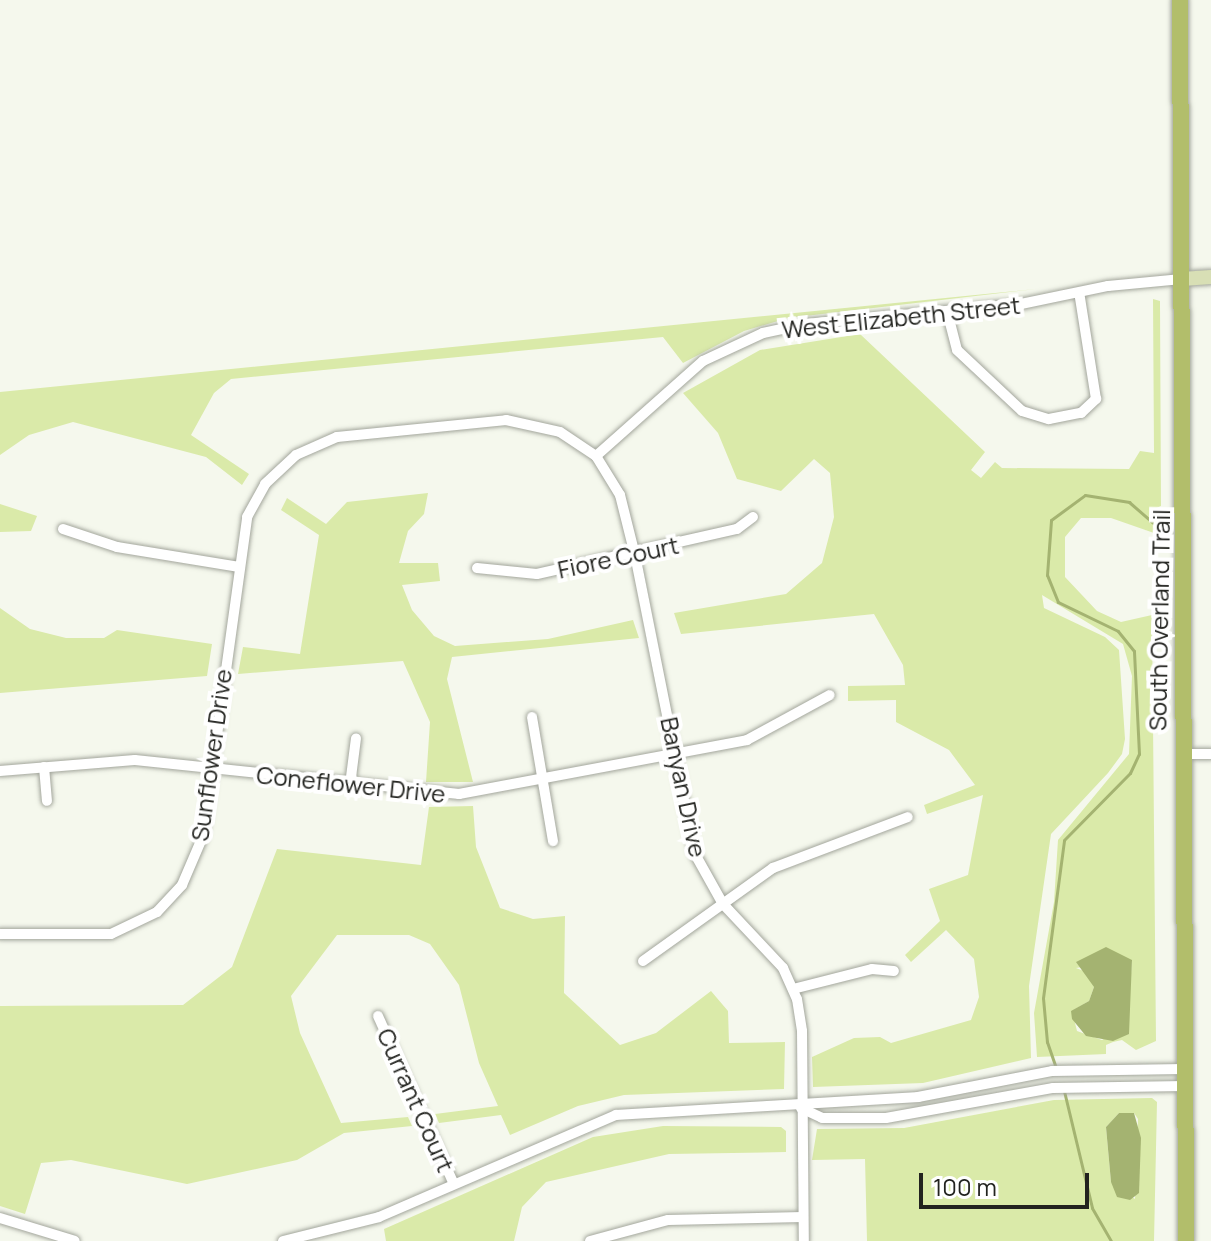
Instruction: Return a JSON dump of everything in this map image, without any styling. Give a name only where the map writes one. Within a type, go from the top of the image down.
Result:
[{"type":"main road","name":"South Overland Trail","points":[[1180,0],[1186,1241]]},
{"type":"main road","name":"West Elizabeth Street","points":[[1182,279],[1211,277]]},
{"type":"street","name":"West Elizabeth Street","points":[[596,456],[671,385],[733,345],[805,324],[947,311],[1182,279]]},
{"type":"street","points":[[947,311],[957,350],[1022,411],[1049,419],[1081,413],[1096,399],[1097,381],[1079,292]]},
{"type":"street","points":[[63,529],[117,547],[239,567],[247,517],[265,484],[296,455],[337,437],[506,420],[560,432],[596,456]]},
{"type":"street","name":"Banyan Drive","points":[[596,456],[620,495],[635,555],[695,854],[723,904],[771,952],[793,989],[802,1031],[804,1241]]},
{"type":"street","name":"Fiore Court","points":[[477,568],[537,574],[635,555],[737,529],[753,517]]},
{"type":"street","name":"Sunflower Drive","points":[[0,934],[94,937],[127,929],[157,912],[182,885],[199,852],[239,567]]},
{"type":"street","name":"Coneflower Drive","points":[[0,771],[114,760],[459,794],[747,740],[830,695]]},
{"type":"street","points":[[532,717],[553,841]]},
{"type":"street","points":[[350,785],[356,738]]},
{"type":"street","points":[[1182,754],[1211,754]]},
{"type":"street","points":[[44,767],[47,801]]},
{"type":"street","points":[[643,961],[790,859],[908,817]]},
{"type":"street","points":[[793,989],[872,969],[894,971]]},
{"type":"street","name":"Currant Court","points":[[378,1016],[454,1184]]},
{"type":"street","points":[[283,1241],[305,1239],[379,1217],[616,1115],[801,1108],[823,1101],[918,1097],[1052,1071],[1184,1078]]},
{"type":"street","points":[[1036,1073],[1038,1091]]},
{"type":"street","points":[[801,1108],[822,1118],[886,1118],[1053,1088],[1184,1078]]},
{"type":"street","points":[[590,1241],[668,1220],[803,1217]]},
{"type":"street","points":[[0,1218],[75,1241]]},
{"type":"shaded area","points":[[1036,289],[788,318],[744,331],[683,363],[663,337],[231,379],[214,393],[191,435],[249,474],[242,485],[206,457],[73,422],[29,435],[0,455],[0,392]]},
{"type":"shaded area","points":[[1153,299],[1160,301],[1161,506],[1154,509],[1154,533],[1111,518],[1081,518],[1065,537],[1065,577],[1097,611],[1121,622],[1152,615],[1156,1041],[1136,1050],[1122,1040],[1106,1045],[1106,1054],[1037,1057],[1034,1013],[1054,902],[1058,840],[1129,754],[1132,676],[1123,644],[1042,595],[1044,608],[1105,637],[1119,650],[1125,739],[1122,754],[1108,773],[1051,834],[1029,986],[1031,1058],[923,1083],[813,1087],[812,1057],[854,1038],[880,1037],[891,1043],[971,1020],[979,997],[974,959],[946,930],[911,962],[905,955],[940,921],[929,889],[968,875],[983,795],[927,814],[924,805],[975,785],[949,750],[896,722],[896,700],[848,701],[848,686],[905,685],[903,665],[874,614],[681,634],[674,613],[786,594],[822,563],[834,517],[830,473],[814,459],[781,491],[737,479],[718,433],[683,393],[760,350],[860,334],[985,452],[971,470],[981,478],[995,462],[1002,468],[1129,469],[1140,451],[1154,453]],"holes":[[[1132,960],[1127,1026],[1102,1040],[1077,1031],[1072,1011],[1089,1001],[1094,987],[1089,973],[1076,968]]]},
{"type":"shaded area","points":[[428,493],[424,514],[408,531],[399,563],[438,563],[440,581],[402,585],[412,610],[434,636],[455,646],[548,639],[633,620],[639,638],[452,657],[447,679],[473,782],[426,782],[430,722],[403,661],[238,674],[243,647],[300,654],[319,535],[281,510],[287,498],[326,524],[347,502]]},
{"type":"shaded area","points":[[0,504],[37,516],[31,531],[0,532]]},
{"type":"shaded area","points":[[0,608],[30,629],[66,638],[104,638],[117,630],[212,644],[207,676],[0,693]]},
{"type":"shaded area","points":[[473,806],[476,847],[500,908],[533,919],[565,916],[564,993],[620,1045],[656,1033],[711,991],[728,1011],[729,1043],[785,1042],[784,1089],[624,1095],[578,1106],[510,1135],[501,1115],[439,1123],[435,1114],[498,1106],[479,1063],[459,985],[430,944],[409,935],[337,935],[291,996],[300,1033],[341,1123],[408,1117],[412,1126],[344,1133],[297,1160],[187,1184],[71,1160],[41,1163],[25,1214],[0,1206],[0,1006],[183,1005],[232,967],[277,849],[421,865],[429,807]]},
{"type":"shaded area","points":[[1106,947],[1132,960],[1129,1034],[1113,1041],[1086,1036],[1072,1019],[1071,1011],[1089,1001],[1094,987],[1076,962]]},
{"type":"shaded area","points":[[1152,1098],[1157,1102],[1154,1241],[867,1241],[865,1159],[812,1160],[817,1129],[904,1128],[1054,1100]],"holes":[[[1119,1113],[1134,1113],[1138,1119],[1135,1199],[1111,1182],[1106,1127]]]},
{"type":"shaded area","points":[[1119,1113],[1134,1113],[1141,1138],[1139,1193],[1130,1200],[1117,1197],[1111,1182],[1106,1127]]},
{"type":"shaded area","points":[[663,1126],[781,1127],[786,1131],[786,1152],[669,1154],[546,1182],[522,1207],[514,1241],[386,1241],[384,1229],[593,1137]]},
{"type":"waterway","points":[[1056,1068],[1047,1042],[1043,998],[1064,840],[1130,773],[1139,754],[1134,651],[1118,631],[1058,602],[1047,575],[1051,520],[1085,495],[1129,502],[1154,524]]},
{"type":"waterway","points":[[1064,1091],[1092,1208],[1111,1241]]}]
